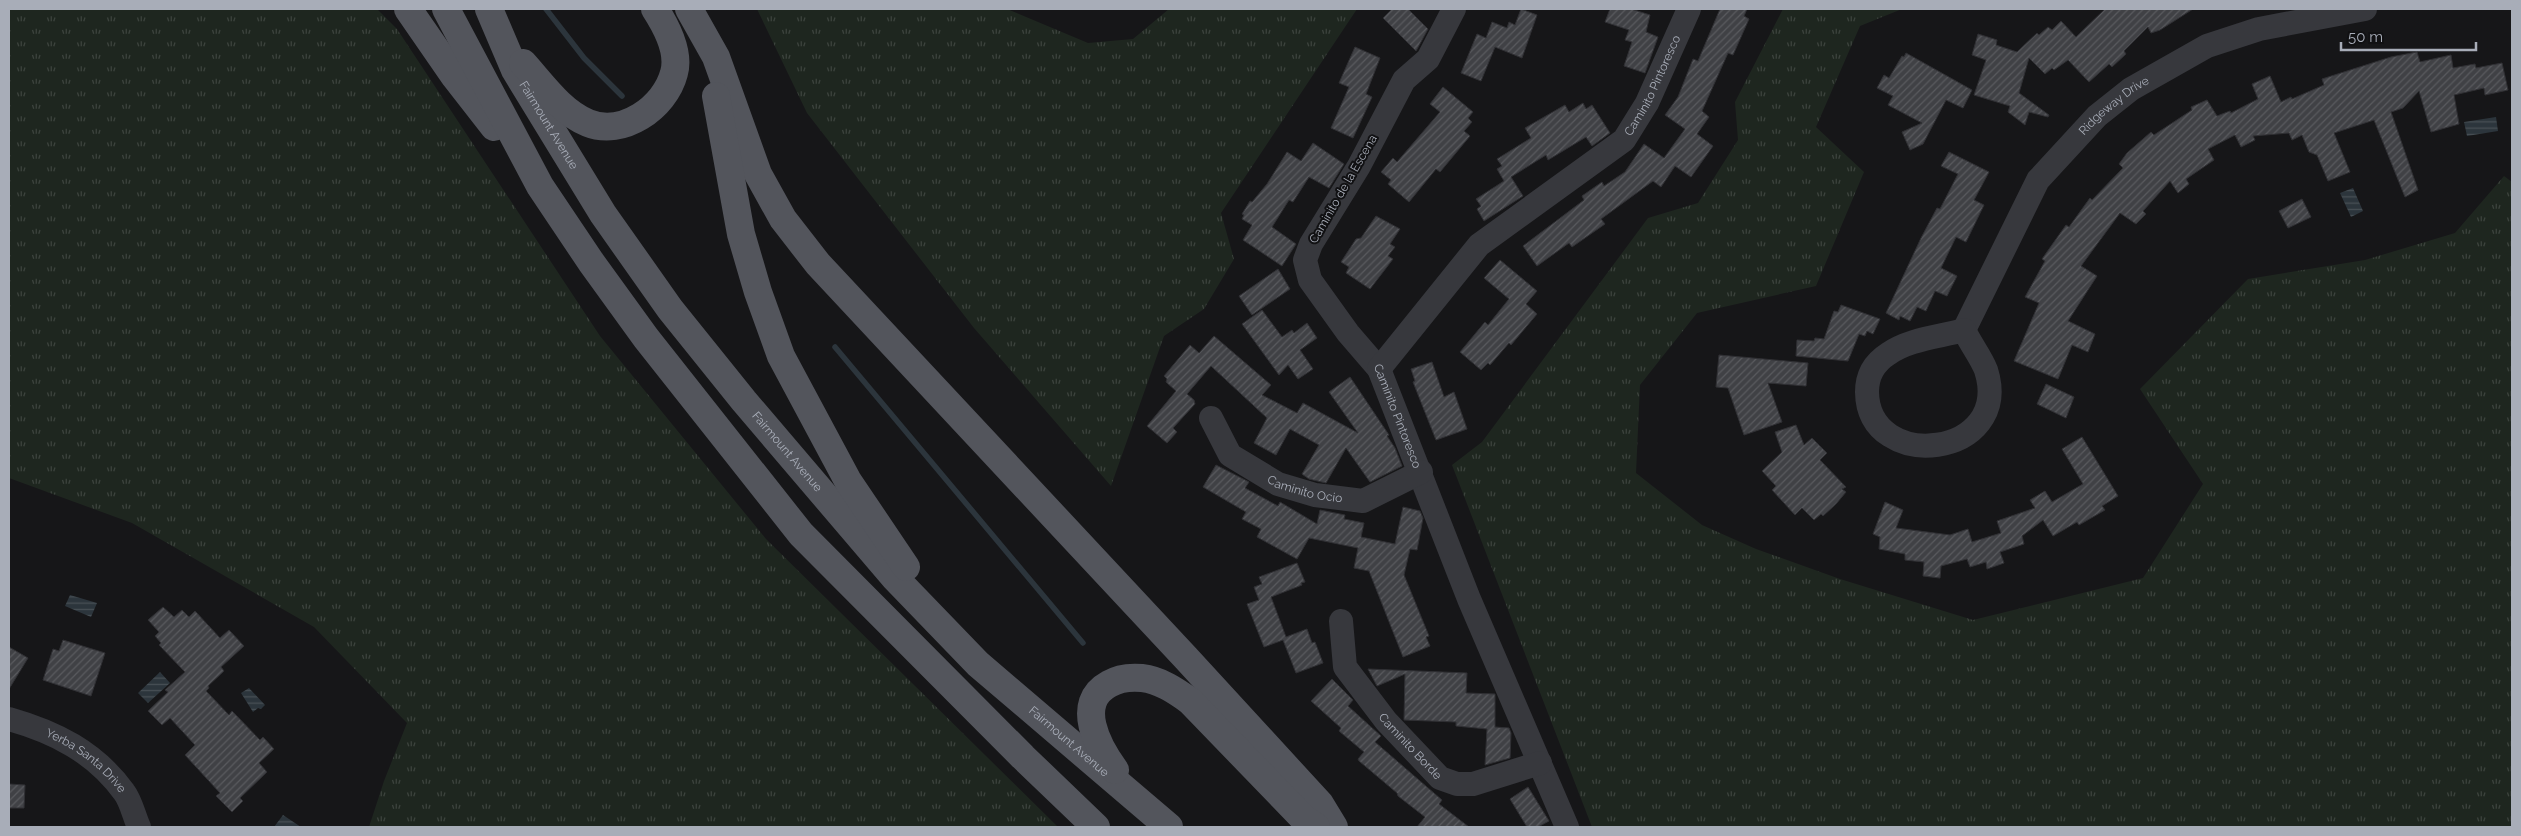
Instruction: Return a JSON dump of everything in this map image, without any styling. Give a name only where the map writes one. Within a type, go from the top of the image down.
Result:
[{"type":"main road","points":[[408,9],[455,77],[540,186],[646,338],[801,534],[1023,757],[1096,827]]},
{"type":"main road","points":[[446,9],[540,186]]},
{"type":"main road","name":"Fairmount Avenue","points":[[489,9],[515,70],[602,214],[670,309],[744,402],[894,577],[978,664],[1169,827]]},
{"type":"main road","points":[[504,42],[569,111],[588,123],[608,127],[626,123],[648,111],[664,94],[675,72],[674,50],[665,25],[655,9]]},
{"type":"main road","points":[[694,18],[717,102],[741,234],[758,292],[782,356],[848,481],[887,540],[978,664]]},
{"type":"main road","points":[[694,18],[716,57],[758,174],[783,219],[818,264],[1320,804],[1334,827]]},
{"type":"main road","points":[[1134,796],[1106,758],[1096,738],[1091,721],[1092,703],[1100,688],[1118,679],[1142,678],[1168,686],[1190,701],[1304,818],[1316,827]]},
{"type":"street","name":"Caminito de la Escena","points":[[1380,369],[1348,333],[1310,280],[1305,260],[1311,244],[1359,166],[1404,80],[1428,59],[1454,9]]},
{"type":"street","name":"Caminito Pintoresco","points":[[1567,827],[1469,599],[1380,369],[1479,245],[1624,140],[1647,103],[1689,9]]},
{"type":"street","name":"Ridgeway Drive","points":[[1964,330],[2038,180],[2096,116],[2131,89],[2207,46],[2259,29],[2365,9]]},
{"type":"street","points":[[1964,330],[1986,370],[1989,390],[1986,411],[1976,429],[1962,438],[1925,446],[1906,444],[1888,435],[1874,421],[1867,402],[1867,382],[1874,366],[1887,354],[1901,346],[1964,330]]},
{"type":"street","name":"Caminito Ocio","points":[[1211,418],[1230,455],[1278,484],[1315,495],[1363,502],[1421,472]]},
{"type":"street","name":"Caminito Borde","points":[[1341,621],[1346,667],[1386,721],[1440,778],[1457,784],[1473,784],[1540,763]]},
{"type":"street","name":"Yerba Santa Drive","points":[[9,719],[42,728],[91,756],[125,793],[138,827]]},
{"type":"green space","points":[[9,9],[377,9],[397,29],[600,336],[766,539],[1058,827],[369,827],[384,781],[407,723],[314,627],[132,523],[9,478]]},
{"type":"green space","points":[[757,9],[1007,9],[1088,43],[1133,39],[1169,9],[1357,9],[1221,213],[1234,259],[1204,309],[1164,336],[1111,486],[974,328],[807,113]]},
{"type":"green space","points":[[1783,9],[1902,9],[1860,26],[1816,127],[1864,172],[1816,286],[1697,313],[1640,385],[1636,473],[1702,525],[1756,549],[1840,579],[1973,620],[2143,578],[2203,484],[2140,389],[2248,279],[2365,260],[2455,233],[2504,176],[2512,182],[2512,827],[1592,827],[1452,465],[1482,442],[1648,218],[1698,203],[1738,140],[1735,102]]},
{"type":"shaded area","points":[[2496,117],[2498,131],[2467,136],[2464,122]]},
{"type":"shaded area","points":[[2353,188],[2363,211],[2351,217],[2340,193]]},
{"type":"shaded area","points":[[70,595],[97,603],[91,617],[65,606]]},
{"type":"shaded area","points":[[160,672],[170,683],[148,703],[138,693]]},
{"type":"shaded area","points":[[249,688],[265,705],[253,712],[241,693]]},
{"type":"shaded area","points":[[283,815],[301,827],[274,827]]},
{"type":"building","points":[[1392,9],[1408,9],[1428,29],[1416,51],[1383,18]]},
{"type":"building","points":[[1521,9],[1537,15],[1522,58],[1495,47],[1481,81],[1461,73],[1477,34],[1486,38],[1492,22],[1507,28],[1509,22],[1515,25]]},
{"type":"building","points":[[1610,9],[1631,9],[1650,15],[1646,32],[1658,37],[1645,73],[1624,66],[1632,42],[1625,40],[1629,30],[1605,22]]},
{"type":"building","points":[[1720,9],[1747,9],[1744,16],[1749,19],[1733,55],[1728,53],[1702,111],[1709,117],[1697,134],[1713,146],[1691,177],[1675,166],[1661,187],[1653,181],[1601,219],[1605,224],[1572,247],[1569,243],[1537,266],[1523,246],[1584,200],[1582,196],[1602,182],[1604,186],[1625,172],[1644,144],[1664,158],[1685,129],[1665,115],[1678,97],[1693,59],[1698,61]]},
{"type":"building","points":[[2105,9],[2193,9],[2160,30],[2151,33],[2148,27],[2124,51],[2126,54],[2112,67],[2109,64],[2089,82],[2068,60],[2045,74],[2029,58],[2019,93],[2049,115],[2048,117],[2029,112],[2025,125],[2008,112],[2010,106],[1974,95],[1986,60],[1972,55],[1978,34],[1997,40],[1996,45],[2017,52],[2037,33],[2039,35],[2048,27],[2052,30],[2061,21],[2076,37]]},
{"type":"building","points":[[1355,47],[1380,58],[1366,94],[1372,97],[1353,138],[1331,128],[1349,87],[1339,83]]},
{"type":"building","points":[[2417,52],[2420,62],[2451,55],[2453,68],[2475,64],[2476,68],[2502,63],[2508,90],[2485,95],[2484,88],[2454,95],[2459,124],[2431,132],[2419,91],[2403,108],[2391,112],[2418,190],[2405,197],[2374,120],[2334,133],[2350,172],[2328,181],[2317,155],[2309,152],[2302,135],[2292,140],[2289,133],[2253,136],[2255,140],[2241,147],[2235,135],[2208,149],[2214,160],[2186,179],[2189,184],[2178,193],[2170,181],[2143,211],[2146,214],[2136,224],[2120,213],[2081,266],[2097,276],[2068,321],[2095,334],[2088,352],[2072,345],[2058,379],[2014,361],[2039,303],[2025,297],[2045,261],[2042,259],[2066,225],[2069,227],[2090,198],[2092,200],[2123,168],[2119,164],[2127,153],[2151,132],[2154,135],[2192,110],[2191,107],[2207,100],[2217,116],[2230,111],[2231,113],[2258,99],[2252,84],[2270,76],[2281,102],[2324,85],[2322,79],[2391,57]]},
{"type":"building","points":[[1906,53],[1972,90],[1963,108],[1946,100],[1923,144],[1910,150],[1902,132],[1922,123],[1888,105],[1893,96],[1877,88],[1884,75],[1889,78],[1902,56],[1904,57]]},
{"type":"building","points":[[1443,87],[1473,112],[1468,118],[1472,122],[1464,131],[1470,136],[1440,172],[1436,169],[1409,202],[1388,184],[1391,180],[1381,172],[1393,158],[1397,162],[1440,112],[1430,104]]},
{"type":"building","points":[[1583,103],[1586,109],[1592,105],[1610,133],[1592,146],[1586,137],[1548,160],[1546,155],[1511,177],[1523,196],[1484,221],[1477,209],[1481,206],[1476,199],[1504,181],[1497,169],[1502,166],[1497,159],[1531,138],[1525,128],[1565,105],[1569,112]]},
{"type":"building","points":[[1313,143],[1344,164],[1329,188],[1309,177],[1293,202],[1289,200],[1272,227],[1296,244],[1282,266],[1243,240],[1252,225],[1242,219],[1244,215],[1242,214],[1250,201],[1252,202],[1267,184],[1287,152],[1301,161]]},
{"type":"building","points":[[1949,152],[1989,172],[1974,200],[1984,205],[1966,242],[1956,237],[1941,268],[1957,276],[1947,296],[1935,291],[1926,311],[1917,307],[1910,321],[1900,316],[1899,320],[1886,313],[1921,238],[1937,208],[1940,209],[1958,174],[1941,166]]},
{"type":"building","points":[[2302,199],[2311,217],[2288,228],[2279,211]]},
{"type":"building","points":[[1376,216],[1400,229],[1390,244],[1395,247],[1388,256],[1393,259],[1370,289],[1346,273],[1349,267],[1341,262],[1356,239],[1361,238]]},
{"type":"building","points":[[1500,260],[1537,291],[1526,304],[1537,314],[1511,345],[1509,343],[1490,365],[1488,363],[1481,370],[1460,352],[1485,322],[1488,325],[1509,299],[1484,278]]},
{"type":"building","points":[[1278,269],[1290,289],[1252,315],[1239,296]]},
{"type":"building","points":[[1841,305],[1880,319],[1873,334],[1867,331],[1865,336],[1859,334],[1848,361],[1796,356],[1797,340],[1814,341],[1815,338],[1824,339],[1834,311],[1838,312]]},
{"type":"building","points":[[1262,310],[1282,337],[1292,330],[1294,333],[1307,323],[1317,338],[1300,350],[1313,369],[1298,379],[1288,365],[1279,375],[1242,324]]},
{"type":"building","points":[[1214,336],[1271,385],[1262,395],[1297,413],[1303,403],[1358,433],[1329,392],[1350,377],[1389,435],[1387,436],[1395,448],[1402,466],[1370,482],[1346,448],[1326,483],[1309,479],[1302,474],[1319,445],[1290,429],[1276,455],[1254,443],[1267,418],[1211,366],[1187,394],[1194,400],[1195,404],[1173,428],[1177,432],[1167,443],[1147,426],[1176,391],[1166,382],[1167,379],[1164,376],[1190,345],[1199,353]]},
{"type":"building","points":[[1719,355],[1808,363],[1806,386],[1768,383],[1782,422],[1744,435],[1728,388],[1716,387]]},
{"type":"building","points":[[1432,362],[1444,397],[1454,392],[1467,429],[1436,440],[1413,382],[1415,381],[1411,369]]},
{"type":"building","points":[[2046,384],[2074,397],[2066,418],[2037,404]]},
{"type":"building","points":[[1796,425],[1804,445],[1812,438],[1827,453],[1820,460],[1846,487],[1842,489],[1846,492],[1836,504],[1823,516],[1821,514],[1814,520],[1802,508],[1795,515],[1772,490],[1776,486],[1762,471],[1782,452],[1775,432]]},
{"type":"building","points":[[2082,437],[2118,496],[2102,506],[2105,510],[2079,525],[2077,522],[2053,536],[2043,520],[2022,536],[2024,544],[2000,552],[2004,563],[1987,569],[1986,562],[1970,567],[1967,559],[1941,566],[1940,578],[1923,576],[1924,562],[1905,560],[1905,554],[1879,549],[1880,537],[1873,534],[1885,502],[1903,510],[1896,528],[1950,535],[1968,529],[1972,542],[2001,533],[1997,521],[2035,508],[2030,500],[2045,491],[2052,502],[2083,484],[2062,449]]},
{"type":"building","points":[[1216,465],[1249,482],[1245,488],[1278,506],[1280,502],[1317,524],[1320,510],[1345,515],[1344,519],[1364,523],[1361,537],[1395,544],[1403,507],[1420,511],[1423,518],[1417,550],[1410,549],[1404,575],[1429,636],[1426,637],[1430,646],[1403,657],[1369,571],[1354,568],[1358,548],[1309,538],[1297,559],[1257,537],[1261,529],[1242,519],[1246,512],[1203,487]]},
{"type":"building","points":[[1297,563],[1305,582],[1301,583],[1302,585],[1271,597],[1286,637],[1307,629],[1312,643],[1315,642],[1323,663],[1296,673],[1283,640],[1264,647],[1247,604],[1259,600],[1254,587],[1262,584],[1259,577]]},
{"type":"building","points":[[163,607],[174,617],[182,610],[189,617],[195,611],[220,638],[229,630],[244,646],[221,667],[224,671],[208,686],[209,688],[206,691],[229,715],[232,711],[260,740],[263,737],[274,749],[259,763],[267,772],[240,798],[243,801],[232,812],[216,796],[220,793],[185,755],[195,745],[170,718],[162,725],[148,711],[168,692],[165,690],[185,672],[159,645],[161,643],[155,636],[159,632],[148,620]]},
{"type":"building","points":[[63,640],[105,653],[91,696],[43,680],[53,649],[59,651]]},
{"type":"building","points":[[9,647],[28,658],[9,689]]},
{"type":"building","points":[[1368,669],[1467,673],[1466,693],[1495,694],[1495,727],[1509,728],[1511,733],[1510,758],[1485,765],[1487,729],[1456,726],[1456,722],[1404,720],[1405,674],[1377,686]]},
{"type":"building","points":[[1332,679],[1353,700],[1348,706],[1381,736],[1375,742],[1442,800],[1439,804],[1469,827],[1417,827],[1425,817],[1359,761],[1358,759],[1364,752],[1339,731],[1341,728],[1311,701]]},
{"type":"building","points":[[9,784],[25,785],[24,808],[9,808]]},
{"type":"building","points":[[1528,787],[1549,821],[1538,827],[1527,827],[1510,799]]},
{"type":"waterway","points":[[546,9],[584,58],[622,96]]},
{"type":"waterway","points":[[835,347],[1083,643]]}]
